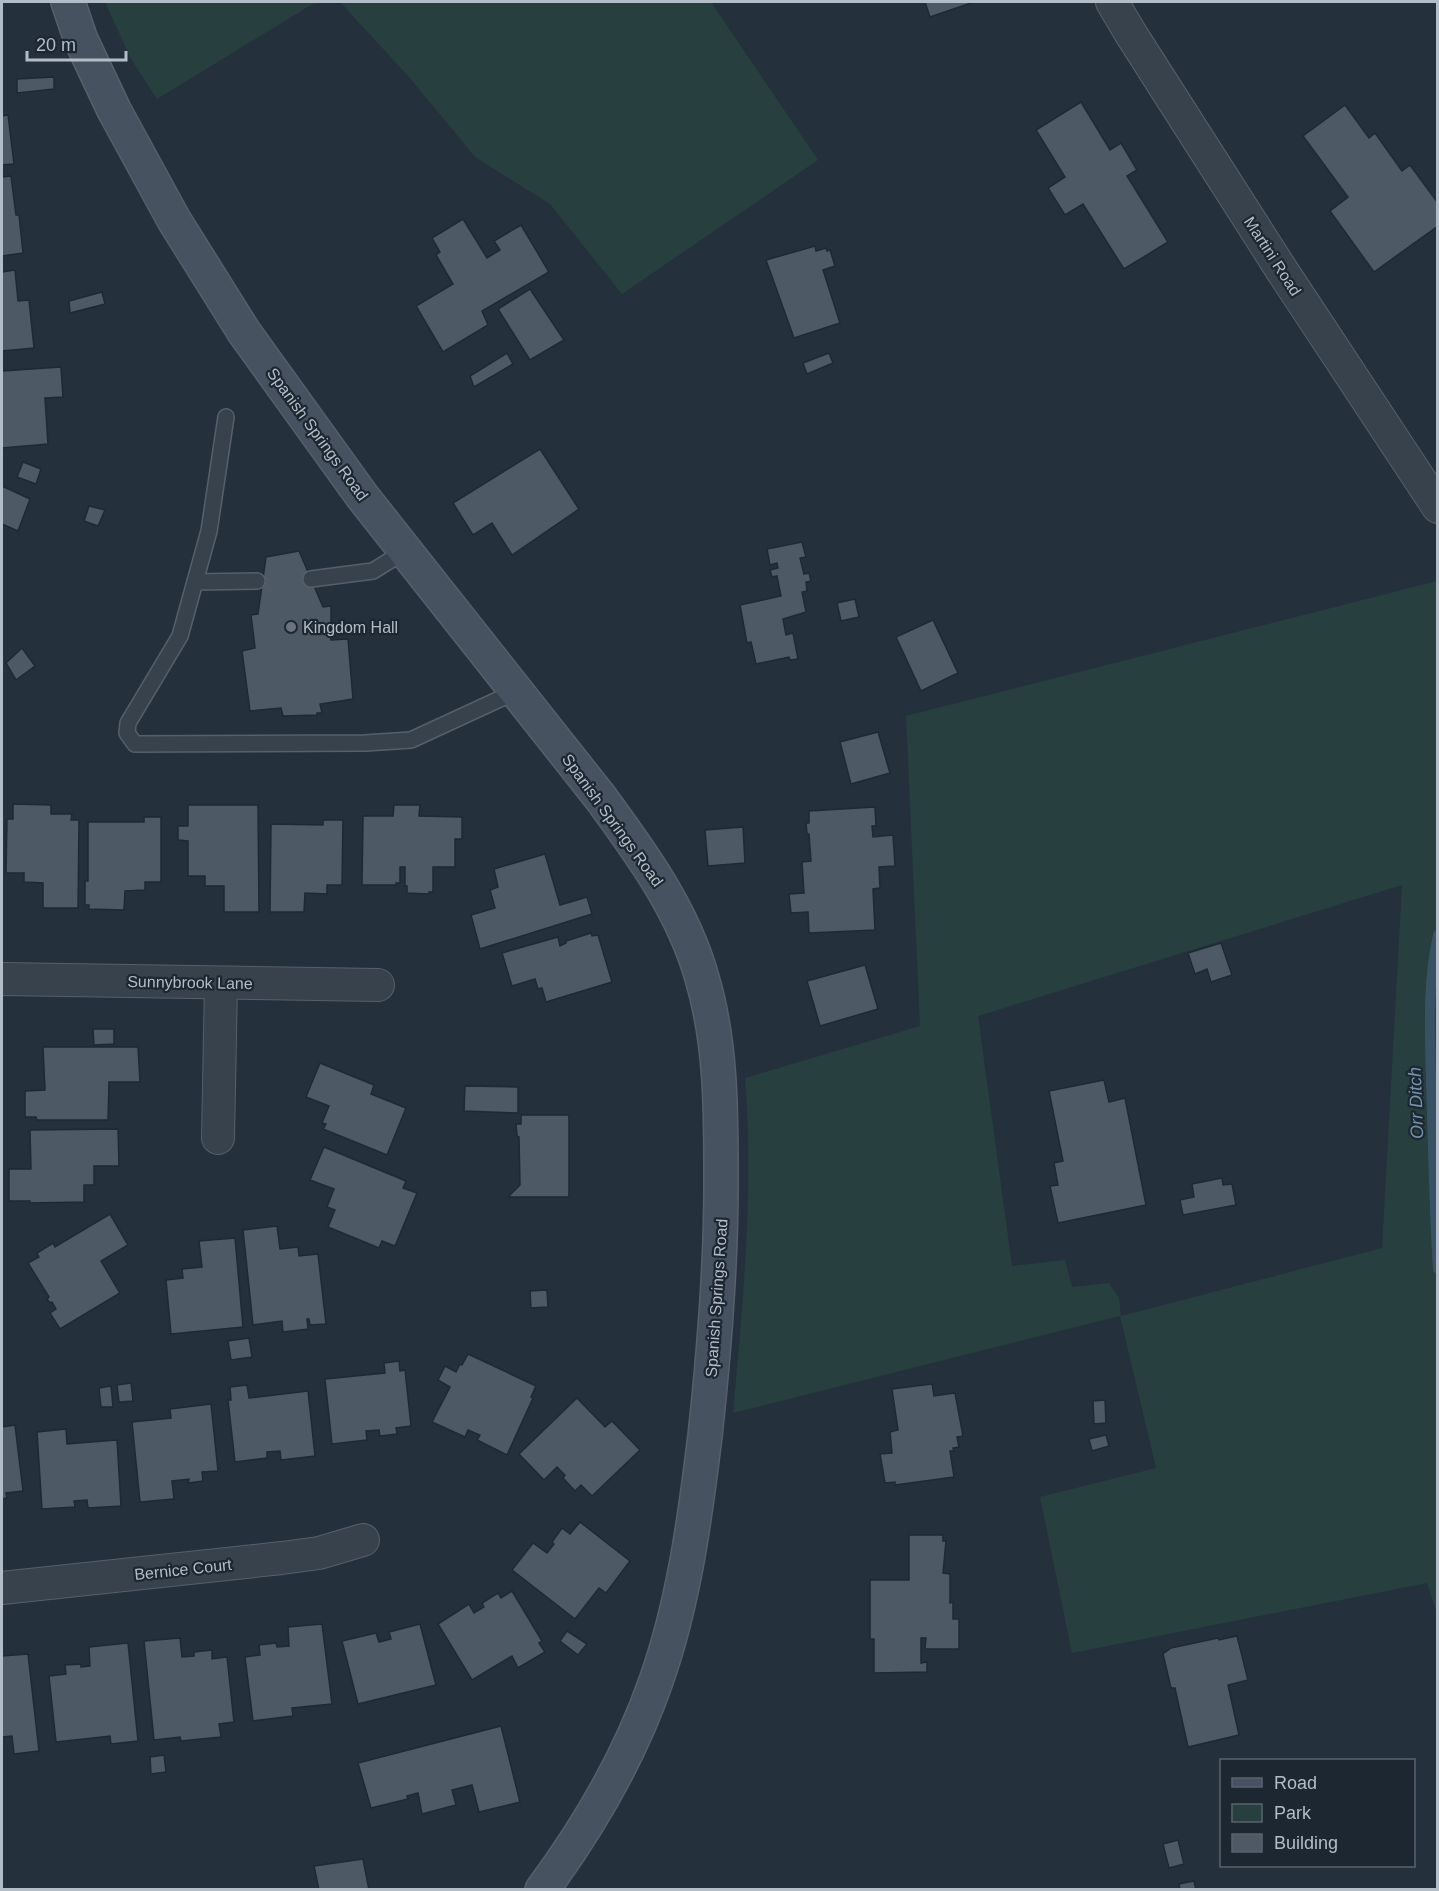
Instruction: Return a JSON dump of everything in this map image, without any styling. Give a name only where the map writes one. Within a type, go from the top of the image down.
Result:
[{"type":"street","name":"Spanish Springs Road","points":[[68,2],[81,40],[114,110],[174,220],[244,332],[362,496],[600,796],[635,845],[675,911],[702,977],[714,1025],[718,1064],[721,1237],[708,1412],[694,1523],[668,1644],[645,1711],[625,1756],[579,1838],[542,1890]]},
{"type":"street","name":"Martini Road","points":[[1112,2],[1262,240],[1437,507]]},
{"type":"street","name":"Sunnybrook Lane","points":[[2,979],[378,985]]},
{"type":"street","points":[[218,1138],[221,982]]},
{"type":"street","name":"Bernice Court","points":[[2,1588],[282,1558],[319,1553],[363,1540]]},
{"type":"lane","points":[[226,417],[209,531],[180,636],[128,723],[128,733],[135,744],[365,743],[411,740],[517,691]]},
{"type":"lane","points":[[311,579],[373,571],[405,551]]},
{"type":"lane","points":[[195,582],[257,581]]},
{"type":"green space","points":[[105,2],[316,2],[157,99],[131,59]]},
{"type":"green space","points":[[340,2],[711,2],[818,160],[622,294],[550,204],[475,157],[410,78]]},
{"type":"green space","points":[[1437,581],[1437,1614],[1427,1583],[1072,1653],[1040,1497],[1156,1468],[1120,1316],[733,1413],[744,1287],[748,1204],[745,1078],[920,1026],[906,716]],"holes":[[[1402,885],[1382,1248],[1121,1316],[1119,1298],[1109,1283],[1072,1287],[1065,1260],[1012,1266],[978,1016]]]},
{"type":"building","points":[[925,2],[974,2],[930,17]]},
{"type":"building","points":[[54,77],[54,89],[17,93],[17,79]]},
{"type":"building","points":[[1081,102],[1110,150],[1121,143],[1137,170],[1127,176],[1168,242],[1124,269],[1083,204],[1065,215],[1048,188],[1065,177],[1036,130]]},
{"type":"building","points":[[1345,105],[1369,138],[1375,133],[1402,171],[1410,165],[1438,203],[1438,226],[1374,272],[1330,211],[1348,197],[1303,136]]},
{"type":"building","points":[[8,115],[14,164],[2,165],[2,116]]},
{"type":"building","points":[[11,176],[16,215],[19,215],[23,253],[2,256],[2,177]]},
{"type":"building","points":[[463,219],[487,258],[500,250],[494,241],[521,225],[549,272],[482,311],[488,325],[443,352],[416,306],[453,284],[436,255],[440,252],[432,238]]},
{"type":"building","points":[[815,246],[816,251],[826,248],[827,251],[830,250],[835,266],[823,270],[840,323],[794,338],[766,260]]},
{"type":"building","points":[[15,270],[18,301],[29,300],[34,348],[2,351],[2,272]]},
{"type":"building","points":[[530,289],[564,340],[530,360],[498,309]]},
{"type":"building","points":[[102,292],[105,304],[70,313],[69,301]]},
{"type":"building","points":[[507,353],[513,364],[474,387],[470,376]]},
{"type":"building","points":[[829,353],[833,363],[807,374],[803,363]]},
{"type":"building","points":[[61,367],[63,397],[45,398],[48,444],[2,448],[2,371]]},
{"type":"building","points":[[540,449],[579,509],[512,555],[492,523],[473,535],[453,503]]},
{"type":"building","points":[[23,462],[41,469],[36,484],[17,477]]},
{"type":"building","points":[[2,486],[30,499],[18,531],[2,524]]},
{"type":"building","points":[[89,506],[105,510],[98,526],[84,521]]},
{"type":"building","points":[[802,542],[806,557],[800,558],[804,574],[809,573],[811,581],[806,582],[807,591],[802,592],[806,612],[783,619],[786,635],[793,633],[798,659],[790,660],[789,657],[756,664],[751,642],[747,643],[740,605],[781,596],[777,576],[772,577],[770,570],[778,568],[777,563],[770,565],[767,549]]},
{"type":"building","name":"Kingdom Hall","points":[[299,551],[323,607],[331,606],[331,640],[348,639],[353,699],[320,704],[322,713],[317,713],[317,715],[283,716],[281,708],[250,711],[242,651],[255,648],[251,615],[258,614],[266,557]]},
{"type":"building","points":[[855,599],[859,617],[841,621],[837,603]]},
{"type":"building","points":[[933,620],[958,673],[921,691],[896,637]]},
{"type":"building","points":[[22,648],[35,666],[16,680],[6,663]]},
{"type":"building","points":[[878,732],[890,773],[851,784],[840,742]]},
{"type":"building","points":[[13,804],[51,805],[51,814],[72,814],[71,820],[79,820],[78,908],[43,908],[43,883],[24,882],[24,873],[6,873],[7,819],[13,819]]},
{"type":"building","points":[[188,805],[258,805],[259,912],[224,912],[224,886],[205,886],[205,876],[188,876],[188,841],[178,840],[178,826],[188,826]]},
{"type":"building","points":[[394,805],[420,805],[419,816],[462,817],[462,839],[455,839],[455,867],[433,867],[433,892],[429,894],[407,893],[405,867],[400,867],[400,883],[396,885],[362,885],[363,816],[393,816]]},
{"type":"building","points":[[875,807],[876,826],[872,826],[873,837],[893,835],[895,866],[879,867],[880,888],[873,889],[875,930],[809,933],[808,912],[791,913],[789,894],[804,893],[802,862],[811,861],[806,823],[809,823],[809,811]]},
{"type":"building","points":[[144,817],[161,817],[161,882],[145,882],[145,890],[125,891],[124,910],[89,909],[89,905],[85,905],[85,881],[88,881],[88,822],[144,822]]},
{"type":"building","points":[[323,820],[343,820],[342,885],[327,885],[327,894],[305,893],[304,912],[270,912],[271,824],[323,825]]},
{"type":"building","points":[[743,827],[745,863],[708,866],[705,830]]},
{"type":"building","points":[[545,854],[560,905],[587,897],[592,914],[480,949],[471,915],[495,908],[490,890],[498,887],[494,869]]},
{"type":"building","points":[[591,933],[592,936],[598,935],[612,982],[546,1002],[542,988],[538,989],[535,979],[512,986],[502,953],[558,937],[560,946],[566,941]]},
{"type":"building","points":[[1221,943],[1232,975],[1211,982],[1207,969],[1195,974],[1188,953]]},
{"type":"building","points":[[865,965],[878,1009],[820,1026],[807,981]]},
{"type":"building","points":[[93,1029],[114,1029],[114,1044],[94,1045]]},
{"type":"building","points":[[43,1047],[138,1047],[140,1082],[109,1082],[108,1120],[37,1120],[36,1117],[25,1117],[25,1091],[45,1090]]},
{"type":"building","points":[[320,1063],[374,1085],[371,1094],[406,1108],[387,1155],[323,1129],[326,1124],[322,1123],[329,1106],[306,1097]]},
{"type":"building","points":[[1104,1080],[1109,1102],[1125,1098],[1146,1205],[1058,1223],[1050,1186],[1058,1185],[1054,1163],[1063,1161],[1049,1091]]},
{"type":"building","points":[[465,1086],[518,1087],[518,1113],[464,1111]]},
{"type":"building","points":[[521,1115],[569,1115],[569,1197],[508,1197],[520,1185],[519,1137],[516,1124],[521,1124]]},
{"type":"building","points":[[118,1129],[119,1166],[94,1166],[94,1185],[84,1185],[84,1202],[9,1201],[9,1169],[31,1169],[30,1130]]},
{"type":"building","points":[[324,1147],[406,1181],[403,1188],[417,1193],[395,1246],[382,1241],[379,1248],[328,1227],[335,1210],[327,1207],[334,1189],[310,1180]]},
{"type":"building","points":[[1222,1178],[1223,1185],[1232,1184],[1236,1205],[1183,1215],[1180,1200],[1194,1197],[1192,1184]]},
{"type":"building","points":[[110,1214],[128,1245],[101,1261],[120,1293],[60,1329],[50,1313],[56,1309],[47,1299],[49,1297],[28,1263],[39,1257],[37,1253],[53,1243],[55,1247]]},
{"type":"building","points":[[277,1226],[280,1249],[298,1247],[299,1256],[318,1254],[326,1324],[310,1325],[307,1319],[308,1329],[283,1332],[282,1321],[253,1325],[243,1230]]},
{"type":"building","points":[[235,1238],[243,1327],[171,1334],[166,1280],[183,1278],[182,1269],[202,1267],[199,1241]]},
{"type":"building","points":[[547,1290],[548,1307],[531,1308],[530,1291]]},
{"type":"building","points":[[249,1338],[252,1357],[231,1360],[228,1341]]},
{"type":"building","points":[[468,1354],[536,1386],[531,1397],[533,1398],[507,1455],[477,1440],[480,1435],[468,1430],[465,1437],[432,1422],[450,1387],[438,1380],[445,1366],[456,1372]]},
{"type":"building","points":[[399,1361],[400,1371],[405,1370],[411,1426],[396,1428],[397,1434],[380,1436],[379,1430],[366,1431],[367,1440],[332,1444],[325,1379],[385,1373],[384,1363]]},
{"type":"building","points":[[131,1383],[133,1401],[119,1402],[117,1385]]},
{"type":"building","points":[[932,1384],[934,1396],[955,1393],[963,1436],[957,1437],[959,1447],[950,1451],[954,1477],[895,1485],[895,1482],[885,1483],[880,1454],[892,1453],[890,1432],[898,1430],[892,1389]]},
{"type":"building","points":[[247,1385],[249,1398],[308,1391],[315,1456],[281,1460],[280,1451],[267,1452],[267,1458],[235,1462],[228,1400],[231,1400],[230,1387]]},
{"type":"building","points":[[111,1386],[113,1407],[101,1407],[99,1388]]},
{"type":"building","points":[[577,1398],[605,1427],[612,1421],[640,1450],[592,1496],[581,1485],[575,1491],[557,1467],[544,1480],[519,1454]]},
{"type":"building","points":[[1105,1400],[1106,1423],[1094,1424],[1093,1401]]},
{"type":"building","points":[[211,1404],[218,1471],[202,1472],[203,1481],[188,1483],[189,1479],[172,1481],[174,1499],[140,1502],[132,1422],[171,1418],[170,1409]]},
{"type":"building","points":[[15,1425],[23,1491],[6,1493],[7,1498],[2,1499],[2,1427]]},
{"type":"building","points":[[66,1429],[67,1444],[117,1440],[121,1506],[88,1508],[87,1500],[74,1501],[75,1507],[42,1509],[37,1432]]},
{"type":"building","points":[[1106,1435],[1109,1446],[1092,1451],[1089,1439]]},
{"type":"building","points":[[580,1522],[630,1561],[606,1593],[599,1588],[575,1619],[512,1570],[533,1543],[547,1553],[562,1528],[570,1534]]},
{"type":"building","points":[[909,1535],[943,1535],[943,1541],[946,1541],[943,1573],[950,1574],[950,1603],[953,1602],[953,1619],[959,1619],[959,1649],[925,1649],[926,1638],[921,1638],[921,1663],[927,1662],[927,1672],[874,1673],[874,1639],[870,1639],[870,1580],[909,1580]]},
{"type":"building","points":[[512,1591],[542,1641],[539,1643],[545,1652],[518,1668],[512,1656],[472,1680],[438,1624],[469,1604],[474,1613],[484,1607],[482,1603],[498,1593],[501,1598]]},
{"type":"building","points":[[322,1624],[332,1704],[292,1708],[293,1716],[253,1721],[245,1657],[260,1655],[259,1645],[276,1643],[277,1647],[289,1646],[288,1627]]},
{"type":"building","points":[[420,1624],[436,1685],[358,1704],[342,1641],[376,1633],[379,1642],[391,1639],[389,1632]]},
{"type":"building","points":[[567,1631],[587,1644],[578,1655],[560,1641]]},
{"type":"building","points":[[1237,1636],[1248,1680],[1228,1685],[1239,1735],[1188,1747],[1175,1688],[1171,1688],[1163,1654],[1171,1648]]},
{"type":"building","points":[[180,1638],[182,1657],[194,1656],[194,1652],[212,1650],[212,1659],[227,1657],[234,1722],[219,1724],[221,1737],[181,1741],[180,1737],[154,1740],[144,1641]]},
{"type":"building","points":[[128,1643],[138,1741],[111,1744],[110,1736],[56,1742],[49,1676],[66,1674],[65,1665],[90,1666],[89,1647]]},
{"type":"building","points":[[28,1654],[39,1751],[14,1754],[12,1736],[2,1737],[2,1656]]},
{"type":"building","points":[[501,1726],[520,1802],[479,1812],[472,1785],[452,1790],[456,1805],[422,1814],[418,1793],[407,1796],[408,1799],[371,1808],[358,1763]]},
{"type":"building","points":[[164,1755],[166,1772],[151,1774],[150,1757]]},
{"type":"building","points":[[1178,1840],[1184,1864],[1169,1868],[1163,1844]]},
{"type":"building","points":[[363,1859],[369,1890],[319,1890],[314,1866]]},
{"type":"building","points":[[1194,1881],[1196,1890],[1180,1890],[1179,1884]]},
{"type":"waterway","name":"Orr Ditch","points":[[1438,935],[1432,971],[1430,1027],[1438,1269]]},
{"type":"place","name":"Kingdom Hall","points":[[291,627]]}]
